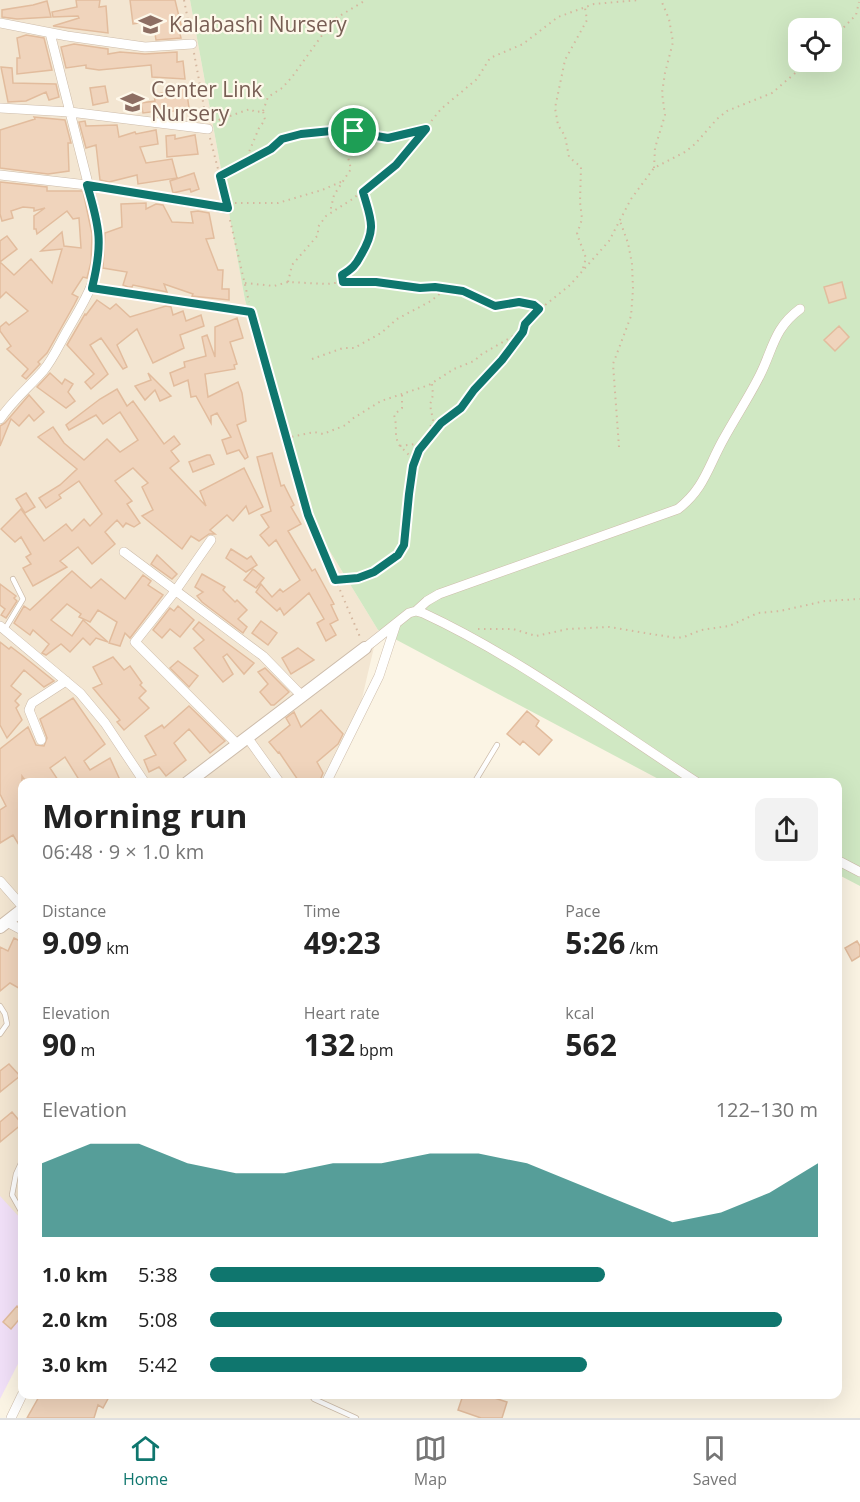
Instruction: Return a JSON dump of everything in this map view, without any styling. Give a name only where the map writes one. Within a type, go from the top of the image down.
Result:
[{"type":"street","points":[[0,23],[145,47],[192,44]]},
{"type":"street","points":[[0,419],[13,400],[44,369],[92,288],[99,261],[100,235],[50,33]]},
{"type":"street","points":[[0,108],[70,112],[208,129]]},
{"type":"street","points":[[0,175],[87,185],[228,208]]},
{"type":"street","points":[[92,288],[251,312]]},
{"type":"street","points":[[194,778],[409,613],[416,611],[439,594],[678,509],[690,500],[698,491],[721,443],[760,374],[780,326],[800,309]]},
{"type":"street","points":[[211,540],[176,590],[135,642],[242,741],[275,778]]},
{"type":"street","points":[[123,552],[263,656],[301,695]]},
{"type":"street","points":[[416,611],[460,631],[566,696],[690,778]]},
{"type":"street","points":[[328,778],[379,676],[396,624]]},
{"type":"street","points":[[2,628],[80,693],[105,723],[142,778]]},
{"type":"street","points":[[41,740],[29,710],[32,703],[66,681]]},
{"type":"street","points":[[842,863],[860,872]]},
{"type":"street","points":[[0,881],[18,903]]},
{"type":"street","points":[[3,924],[18,911]]},
{"type":"street","points":[[3,924],[18,929]]},
{"type":"street","points":[[11,1418],[20,1399]]},
{"type":"lane","points":[[2,628],[23,599],[13,579]]},
{"type":"lane","points":[[477,778],[497,745]]},
{"type":"lane","points":[[0,1006],[7,1024],[0,1034]]},
{"type":"lane","points":[[18,1170],[12,1195],[18,1206]]},
{"type":"lane","points":[[314,1399],[356,1418]]},
{"type":"path","points":[[184,0],[207,123],[220,121],[250,109],[255,112],[263,111]]},
{"type":"path","points":[[244,164],[265,120],[263,111],[268,97],[292,78],[333,20],[366,0]]},
{"type":"path","points":[[603,0],[607,2]]},
{"type":"path","points":[[288,282],[292,265],[318,235],[318,227],[330,212],[363,192],[396,165],[441,109],[477,79],[490,58],[523,44],[558,17],[607,2],[639,0]]},
{"type":"path","points":[[654,168],[655,148],[665,115],[662,93],[665,73],[673,42],[669,19],[661,0]]},
{"type":"path","points":[[842,29],[856,15],[859,1]]},
{"type":"path","points":[[582,271],[586,258],[577,234],[582,219],[581,167],[569,157],[565,136],[558,125],[555,108],[565,60],[587,20],[585,7]]},
{"type":"path","points":[[286,438],[314,432],[323,434],[346,425],[352,418],[381,401],[432,384],[515,335],[539,309],[570,285],[609,241],[631,199],[654,168],[690,148],[727,111],[772,93],[796,72]]},
{"type":"path","points":[[208,129],[226,203],[279,203],[343,181]]},
{"type":"path","points":[[220,176],[271,149],[282,139],[301,134],[341,130],[388,138],[426,129]]},
{"type":"path","points":[[330,212],[334,195],[351,169],[341,130]]},
{"type":"path","points":[[343,282],[342,275],[354,268],[370,240],[372,231],[363,192]]},
{"type":"path","points":[[228,208],[251,312],[308,515],[365,648]]},
{"type":"path","points":[[619,447],[613,364],[631,316],[633,289],[628,243],[620,221]]},
{"type":"path","points":[[245,283],[274,286],[288,282],[327,284],[376,282],[420,288],[435,287],[463,291],[495,306],[519,302],[534,305],[539,309]]},
{"type":"path","points":[[312,359],[343,348],[354,348],[381,333],[397,319],[431,301],[444,290]]},
{"type":"path","points":[[335,580],[358,578],[374,572],[398,555],[404,545],[405,519],[413,466],[419,450],[441,423],[461,408],[509,351],[523,332],[525,324]]},
{"type":"path","points":[[424,443],[433,420],[430,405],[433,395],[432,384]]},
{"type":"path","points":[[402,394],[402,408],[394,414],[395,439],[412,458],[413,466]]},
{"type":"path","points":[[400,446],[424,443]]},
{"type":"path","points":[[460,631],[513,629],[536,636],[568,629],[609,627],[676,638],[701,630],[729,626],[758,613],[825,601],[860,599]]},
{"type":"shaded area","points":[[0,0],[190,0],[245,300],[315,527],[378,630],[353,737],[332,778],[18,778],[18,1218],[0,1199]]},
{"type":"shaded area","points":[[0,1196],[18,1216],[18,1364],[0,1399]]},
{"type":"green space","points":[[190,0],[860,0],[860,886],[842,877],[842,778],[657,778],[378,630],[315,527],[245,300]]},
{"type":"building","points":[[76,0],[100,0],[99,7],[106,6],[108,33],[53,26],[79,18],[78,16],[53,17],[52,12],[77,7]]},
{"type":"building","points":[[130,0],[175,0],[182,29],[179,30],[181,38],[156,40],[153,21],[133,24]]},
{"type":"building","points":[[47,1],[51,17],[17,19],[2,17],[2,10]]},
{"type":"building","points":[[26,35],[44,38],[52,70],[17,74],[17,58],[20,58],[17,38]]},
{"type":"building","points":[[74,44],[108,49],[108,54],[177,52],[177,62],[183,61],[185,79],[152,77],[151,65],[99,70],[86,68],[86,65],[66,68],[61,47]]},
{"type":"building","points":[[1,67],[12,68],[13,83],[56,84],[59,97],[49,100],[46,92],[26,101],[8,102]]},
{"type":"building","points":[[105,86],[108,102],[93,105],[90,88]]},
{"type":"building","points":[[186,87],[189,108],[158,114],[158,111],[143,113],[141,103],[155,101],[154,95]]},
{"type":"building","points":[[34,117],[65,120],[71,143],[68,143],[69,171],[48,174],[0,168],[0,130],[35,119]]},
{"type":"building","points":[[85,121],[86,126],[117,125],[119,137],[135,132],[136,134],[156,130],[158,144],[140,147],[146,163],[172,159],[177,178],[138,184],[137,175],[109,182],[100,180],[96,145],[86,148],[79,122]]},
{"type":"building","points":[[175,135],[175,139],[195,135],[198,154],[167,157],[166,136]]},
{"type":"building","points":[[194,173],[199,189],[173,193],[170,181]]},
{"type":"building","points":[[0,182],[47,187],[47,191],[83,191],[92,234],[91,262],[87,278],[83,277],[72,294],[78,297],[74,305],[47,353],[38,362],[40,364],[26,379],[22,376],[28,369],[7,349],[11,346],[0,331],[0,327],[6,322],[9,325],[28,311],[6,292],[0,298],[0,262],[14,275],[31,259],[52,283],[62,249],[41,251],[62,232],[64,246],[81,248],[79,218],[73,219],[67,211],[37,234],[34,229],[34,216],[45,208],[34,211],[34,208],[23,207],[11,211],[13,218],[2,221]]},
{"type":"building","points":[[146,203],[146,209],[156,204],[163,205],[172,222],[193,223],[191,212],[209,213],[214,238],[206,239],[218,270],[223,270],[222,289],[229,289],[229,300],[192,296],[193,294],[164,284],[167,292],[133,285],[128,287],[123,285],[127,272],[103,268],[105,233],[122,227],[121,204]]},
{"type":"building","points":[[7,236],[17,249],[0,262],[0,241]]},
{"type":"building","points":[[842,282],[846,298],[829,303],[824,287]]},
{"type":"building","points":[[97,300],[110,309],[116,304],[130,317],[166,306],[171,307],[173,315],[183,311],[186,321],[201,315],[204,326],[180,335],[184,348],[153,363],[137,329],[117,345],[127,367],[123,369],[101,338],[90,345],[108,374],[91,389],[85,382],[94,374],[67,345],[85,314]]},
{"type":"building","points":[[237,318],[243,338],[230,342],[237,364],[234,365],[235,369],[205,374],[208,397],[238,382],[246,421],[237,425],[248,457],[245,459],[239,450],[227,454],[222,440],[231,437],[217,413],[211,416],[211,423],[196,396],[191,397],[188,380],[174,386],[170,373],[185,367],[184,362],[206,356],[202,337],[207,335],[215,357],[215,327]]},
{"type":"building","points":[[839,326],[849,337],[835,351],[824,340]]},
{"type":"building","points":[[50,373],[62,384],[65,379],[73,384],[68,392],[75,401],[66,408],[37,387]]},
{"type":"building","points":[[148,373],[171,396],[160,401],[155,390],[145,400],[135,386],[151,380]]},
{"type":"building","points":[[117,389],[127,406],[133,401],[164,444],[174,436],[180,444],[171,451],[179,461],[170,468],[206,506],[200,491],[244,468],[263,507],[249,514],[246,506],[233,521],[227,515],[210,530],[215,534],[209,534],[199,541],[191,536],[182,549],[142,516],[153,510],[142,487],[148,483],[133,468],[115,481],[132,501],[127,504],[140,523],[134,527],[126,523],[123,527],[117,520],[105,532],[115,544],[92,564],[78,547],[60,561],[67,567],[33,586],[23,568],[31,564],[26,557],[31,554],[21,537],[15,542],[1,529],[21,509],[44,541],[66,524],[72,531],[84,519],[90,526],[102,514],[79,481],[59,495],[61,498],[46,508],[39,498],[60,485],[77,469],[38,437],[53,427],[64,443],[84,460],[107,439],[120,452],[138,440],[120,412],[103,424],[96,415],[69,430],[66,425]]},
{"type":"building","points":[[29,395],[44,412],[34,421],[29,415],[19,426],[11,419],[0,446],[0,426]]},
{"type":"building","points":[[272,453],[281,486],[284,485],[294,505],[291,507],[301,524],[288,531],[312,571],[315,569],[334,604],[331,605],[338,620],[330,624],[336,635],[326,641],[317,623],[324,619],[309,593],[284,615],[280,608],[277,611],[256,592],[261,584],[272,597],[280,589],[283,592],[300,580],[276,540],[269,546],[260,535],[269,527],[261,515],[271,511],[257,457]]},
{"type":"building","points":[[210,455],[214,464],[193,472],[189,462]]},
{"type":"building","points":[[26,493],[35,507],[25,513],[16,499]]},
{"type":"building","points":[[231,549],[247,559],[251,556],[257,565],[246,572],[226,558]]},
{"type":"building","points":[[157,555],[177,574],[172,579],[151,564]]},
{"type":"building","points":[[253,569],[264,578],[256,588],[244,580]]},
{"type":"building","points":[[72,571],[91,588],[101,579],[125,599],[143,575],[151,581],[148,585],[163,595],[130,638],[125,633],[120,646],[109,643],[117,622],[98,610],[90,622],[79,617],[81,614],[67,604],[51,620],[72,636],[83,620],[108,642],[96,638],[90,645],[83,638],[70,652],[61,644],[46,655],[42,653],[49,644],[33,630],[30,635],[14,623],[24,606],[30,610]]},
{"type":"building","points":[[202,574],[225,587],[223,590],[247,610],[238,619],[247,627],[243,633],[197,596],[203,592],[195,587]]},
{"type":"building","points":[[0,584],[16,596],[14,598],[17,601],[6,618],[1,615],[5,609],[0,605]]},
{"type":"building","points":[[178,606],[194,620],[180,637],[170,629],[162,638],[153,630],[170,608],[174,611]]},
{"type":"building","points":[[261,621],[277,633],[268,645],[252,633]]},
{"type":"building","points":[[199,622],[254,663],[244,674],[227,654],[223,657],[233,674],[223,682],[194,648],[204,640],[193,629]]},
{"type":"building","points":[[0,642],[9,649],[11,647],[54,681],[44,687],[24,670],[11,686],[21,694],[15,701],[19,705],[16,708],[22,720],[7,738],[0,725]]},
{"type":"building","points":[[298,648],[314,660],[291,674],[282,658]]},
{"type":"building","points":[[113,657],[124,670],[130,666],[142,683],[140,685],[146,691],[139,698],[149,708],[124,730],[117,722],[120,720],[93,688],[102,684],[93,667]]},
{"type":"building","points":[[178,661],[198,676],[189,687],[170,668]]},
{"type":"building","points":[[265,668],[289,692],[274,705],[271,705],[260,692],[268,684],[258,672]]},
{"type":"building","points":[[73,698],[105,744],[84,761],[90,770],[110,758],[119,778],[78,778],[65,757],[50,768],[57,778],[23,778],[22,776],[18,778],[18,843],[13,835],[0,843],[0,810],[6,806],[0,794],[0,749],[28,727],[36,745],[44,746],[47,738],[40,719]]},
{"type":"building","points":[[189,706],[225,741],[210,753],[189,729],[174,743],[186,760],[166,776],[159,767],[149,772],[144,760],[156,755],[145,736],[162,725],[164,728]]},
{"type":"building","points":[[321,710],[343,734],[338,744],[317,762],[323,773],[321,778],[297,778],[279,752],[269,742],[290,725],[286,718],[294,712],[301,727]]},
{"type":"building","points":[[527,711],[539,721],[536,726],[552,740],[539,755],[523,741],[520,745],[507,734]]},
{"type":"building","points":[[14,938],[18,940],[18,988],[10,983],[0,991],[0,947],[8,951]]},
{"type":"building","points":[[857,941],[860,946],[860,956],[852,961],[845,948]]},
{"type":"building","points":[[9,1064],[18,1074],[18,1078],[0,1092],[0,1071]]},
{"type":"building","points":[[12,1112],[18,1119],[18,1127],[0,1142],[0,1122]]},
{"type":"building","points":[[17,1306],[18,1321],[11,1329],[3,1322]]},
{"type":"building","points":[[38,1399],[108,1399],[103,1408],[98,1405],[94,1418],[27,1418]]},
{"type":"building","points":[[462,1399],[498,1399],[507,1402],[502,1418],[481,1418],[458,1410]]},
{"type":"place","name":"Kalabashi Nursery","points":[[151,25]]},
{"type":"place","name":"Center Link Nursery","points":[[133,102]]},
{"type":"route","points":[[426,129],[396,165],[363,192],[372,231],[370,240],[354,268],[342,275],[343,282],[376,282],[420,288],[435,287],[463,291],[495,306],[506,306],[519,302],[534,305],[539,309],[525,324],[523,332],[502,360],[492,368],[461,408],[441,423],[419,450],[413,466],[405,519],[404,545],[398,555],[374,572],[353,580],[335,580],[308,515],[251,312],[92,288],[99,261],[100,235],[87,185],[228,208],[220,176],[271,149],[282,139],[301,134],[354,131],[388,138],[426,129]]}]
